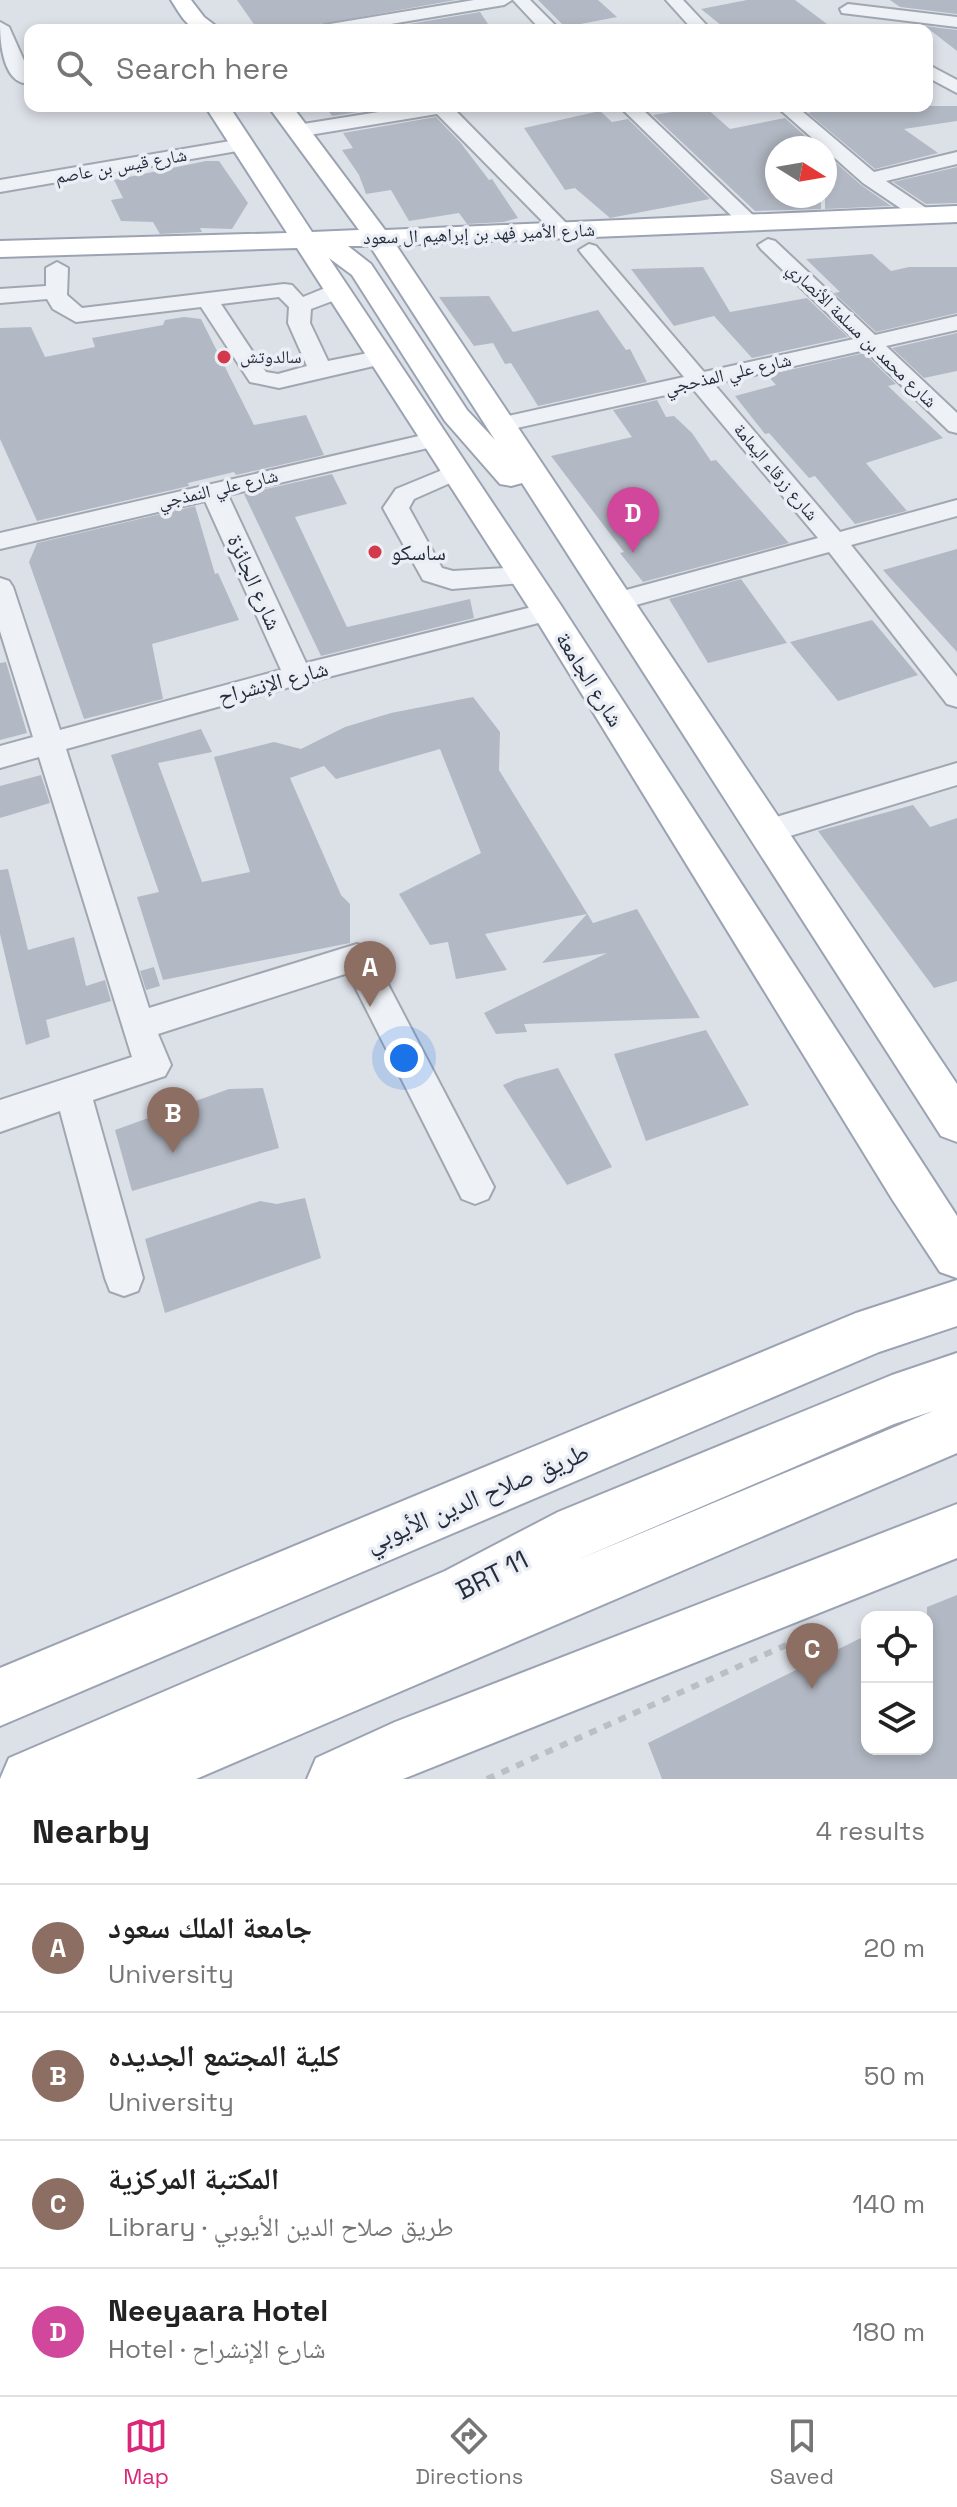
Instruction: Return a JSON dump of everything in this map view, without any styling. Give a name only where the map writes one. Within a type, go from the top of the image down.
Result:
[{"type":"main road","points":[[181,0],[196,22],[212,20]]},
{"type":"main road","name":"شارع الجامعة","points":[[225,112],[271,131],[345,243],[499,425],[957,1122]]},
{"type":"main road","name":"شارع الجامعة","points":[[271,131],[345,243],[338,291],[525,576],[900,1171],[957,1256]]},
{"type":"main road","name":"شارع الأمير فهد بن إبراهيم ال سعود","points":[[0,249],[345,243],[957,214]]},
{"type":"main road","name":"شارع الأمير فهد بن إبراهيم ال سعود","points":[[0,270],[57,280],[345,243],[589,250],[957,238]]},
{"type":"main road","points":[[345,243],[469,432],[517,482],[558,515]]},
{"type":"main road","name":"طريق صلاح الدين الأيوبي","points":[[0,1697],[874,1330],[957,1303]]},
{"type":"main road","name":"BRT 11","points":[[30,1779],[465,1591],[577,1531],[892,1400],[957,1378]]},
{"type":"main road","name":"BRT 11","points":[[126,1779],[957,1427]]},
{"type":"main road","points":[[337,1779],[416,1743],[957,1531]]},
{"type":"street","points":[[364,0],[386,24]]},
{"type":"street","points":[[397,24],[504,0]]},
{"type":"street","points":[[521,0],[545,24]]},
{"type":"street","points":[[674,0],[696,24]]},
{"type":"street","points":[[842,4],[893,8],[957,22]]},
{"type":"street","points":[[842,4],[861,24]]},
{"type":"street","points":[[879,24],[893,8]]},
{"type":"street","points":[[0,27],[24,73]]},
{"type":"street","points":[[933,73],[957,88]]},
{"type":"street","points":[[0,81],[24,77]]},
{"type":"street","name":"شارع قيس بن عاصم","points":[[0,186],[271,131],[408,112]]},
{"type":"street","points":[[449,112],[564,232]]},
{"type":"street","points":[[634,112],[750,223]]},
{"type":"street","points":[[792,112],[870,179],[925,216]]},
{"type":"street","points":[[870,179],[957,158]]},
{"type":"street","name":"شارع محمد بن مسلمة الأنصاري","points":[[768,245],[957,426]]},
{"type":"street","name":"شارع زرقاء اليمامة","points":[[589,250],[835,542],[957,697]]},
{"type":"street","points":[[0,296],[57,280],[61,304],[76,315],[284,290],[300,306],[299,323],[320,369]]},
{"type":"street","points":[[300,306],[338,291]]},
{"type":"street","points":[[206,298],[258,377],[279,381],[320,369],[383,357]]},
{"type":"street","name":"شارع علي المذحجي","points":[[499,425],[957,323]]},
{"type":"street","name":"شارع علي النمذجي","points":[[0,541],[436,439]]},
{"type":"street","points":[[457,471],[405,494],[396,508],[432,574],[452,580],[525,576]]},
{"type":"street","name":"شارع الجائزة","points":[[213,490],[297,675]]},
{"type":"street","points":[[614,602],[957,508]]},
{"type":"street","points":[[0,587],[153,1065],[0,1116]]},
{"type":"street","name":"شارع الإنشراح","points":[[0,757],[297,675],[548,612]]},
{"type":"street","points":[[767,831],[957,774]]},
{"type":"street","points":[[138,1026],[357,957],[475,1187]]},
{"type":"street","points":[[73,1092],[124,1278]]},
{"type":"path","points":[[487,1779],[823,1629]]},
{"type":"building","points":[[237,0],[456,0],[321,24],[254,24]]},
{"type":"building","points":[[538,0],[598,0],[617,17],[581,24],[562,24]]},
{"type":"building","points":[[747,0],[795,0],[827,24],[720,24],[701,9]]},
{"type":"building","points":[[890,0],[957,0],[957,14],[900,7]]},
{"type":"building","points":[[480,12],[488,24],[409,24]]},
{"type":"building","points":[[933,27],[957,30],[957,51],[933,32]]},
{"type":"building","points":[[933,106],[957,106],[957,121],[904,129],[938,153],[875,169],[808,113],[933,112]]},
{"type":"building","points":[[329,112],[358,112],[332,116]]},
{"type":"building","points":[[596,112],[601,112],[612,122],[628,119],[710,199],[610,218],[575,188],[565,190],[524,128]]},
{"type":"building","points":[[711,112],[730,129],[785,118],[805,136],[765,136],[765,208],[821,209],[755,211],[653,115]]},
{"type":"building","points":[[436,117],[489,180],[492,179],[518,218],[467,224],[459,213],[409,221],[391,190],[366,194],[359,175],[342,150],[353,148],[343,133]]},
{"type":"building","points":[[219,161],[248,203],[232,229],[200,228],[202,232],[160,234],[153,222],[121,221],[111,200],[123,198],[114,180]]},
{"type":"building","points":[[837,164],[891,206],[825,209],[837,208]]},
{"type":"building","points":[[957,167],[957,203],[926,204],[893,182]]},
{"type":"building","points":[[872,254],[891,271],[909,267],[957,267],[957,313],[876,332],[834,293],[840,292],[806,259]]},
{"type":"building","points":[[703,267],[730,312],[807,298],[848,337],[752,358],[714,316],[674,326],[631,269]]},
{"type":"building","points":[[489,296],[513,332],[598,310],[626,350],[630,349],[647,382],[538,406],[511,363],[505,364],[493,343],[474,346],[439,297]]},
{"type":"building","points":[[184,317],[201,319],[254,425],[306,415],[324,455],[236,475],[234,472],[188,483],[189,486],[37,521],[0,439],[0,328],[31,327],[45,357],[95,347],[92,338],[163,325],[165,320]]},
{"type":"building","points":[[957,333],[957,371],[924,378],[892,348]]},
{"type":"building","points":[[864,353],[896,384],[888,386],[943,438],[866,463],[907,511],[855,524],[815,476],[809,478],[769,433],[765,434],[735,396],[776,385],[767,375]]},
{"type":"building","points":[[657,400],[666,417],[674,416],[692,433],[711,461],[716,460],[789,543],[643,582],[551,456],[632,437],[613,410]]},
{"type":"building","points":[[332,474],[347,504],[295,517],[347,627],[470,599],[474,618],[321,656],[244,494]]},
{"type":"building","points":[[195,506],[215,574],[218,573],[239,620],[152,644],[163,699],[84,719],[29,562],[37,543]]},
{"type":"building","points":[[957,549],[957,652],[883,570]]},
{"type":"building","points":[[741,579],[787,643],[708,663],[669,599]]},
{"type":"building","points":[[872,620],[918,675],[838,701],[790,642]]},
{"type":"building","points":[[6,662],[27,733],[0,740],[0,663]]},
{"type":"building","points":[[473,697],[500,732],[499,770],[593,923],[637,909],[700,1018],[524,1024],[527,1032],[496,1034],[484,1013],[607,953],[542,963],[587,914],[485,934],[507,970],[456,979],[448,942],[430,945],[399,894],[481,853],[440,749],[336,779],[324,766],[290,778],[341,895],[350,904],[350,943],[163,980],[137,897],[159,892],[111,755],[201,729],[212,752],[158,763],[202,882],[250,872],[214,757],[274,742],[301,749],[345,727],[391,713]]},
{"type":"building","points":[[41,775],[50,803],[0,818],[0,786]]},
{"type":"building","points":[[913,805],[930,827],[957,818],[957,981],[934,988],[818,831]]},
{"type":"building","points":[[8,869],[28,950],[74,937],[86,986],[105,980],[111,1001],[46,1020],[50,1037],[26,1045],[0,934],[0,870]]},
{"type":"building","points":[[154,967],[160,986],[146,990],[140,971]]},
{"type":"building","points":[[706,1030],[749,1105],[646,1141],[614,1054]]},
{"type":"building","points":[[558,1068],[612,1167],[567,1185],[503,1085]]},
{"type":"building","points":[[263,1088],[279,1148],[132,1191],[115,1130],[229,1089]]},
{"type":"building","points":[[305,1198],[321,1258],[165,1313],[145,1239],[260,1201],[277,1204]]},
{"type":"building","points":[[957,1595],[957,1779],[662,1779],[648,1743],[861,1638],[861,1755],[933,1755],[933,1611],[927,1611],[927,1607]]},
{"type":"place","name":"سالدوتش","points":[[224,357]]},
{"type":"place","name":"ساسكو","points":[[375,552]]},
{"type":"place","name":"Neeyaara Hotel","points":[[633,553]]},
{"type":"place","name":"جامعة الملك سعود","points":[[370,1007]]},
{"type":"place","name":"كلية المجتمع الجديده","points":[[173,1153]]},
{"type":"place","name":"المكتبة المركزية","points":[[812,1689]]}]
